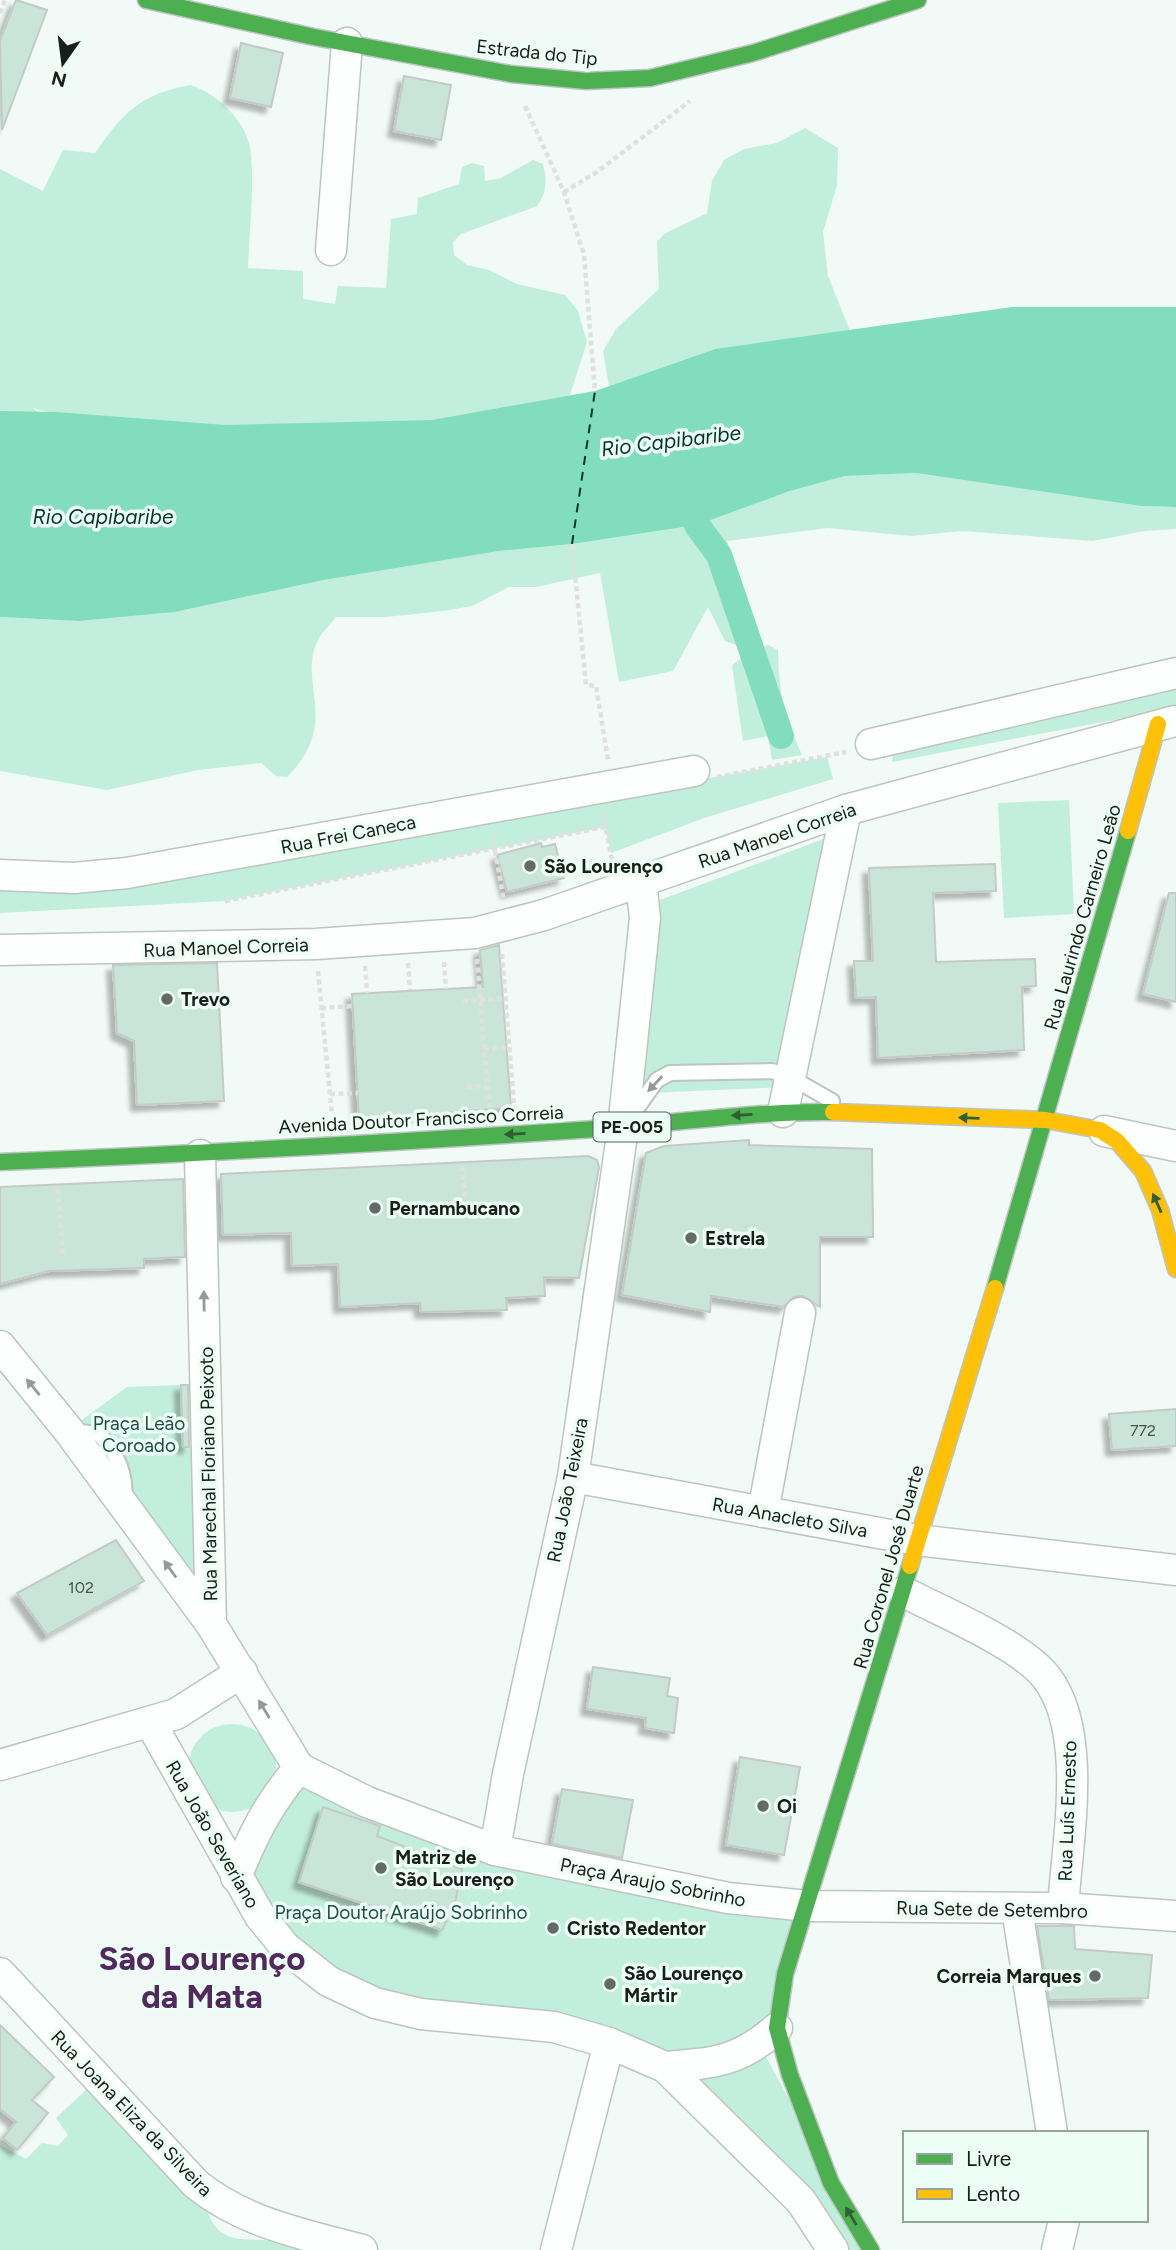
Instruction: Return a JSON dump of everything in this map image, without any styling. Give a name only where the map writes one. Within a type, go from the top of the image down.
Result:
[{"type":"street","name":"Estrada do Tip","points":[[146,0],[347,43],[511,74],[586,81],[650,78],[753,53],[918,0]]},
{"type":"street","points":[[331,250],[347,43]]},
{"type":"street","points":[[871,744],[1176,673]]},
{"type":"street","name":"Rua Manoel Correia","points":[[0,950],[316,944],[494,929],[629,886],[846,810],[1167,722]]},
{"type":"street","name":"Rua Laurindo Carneiro Leão","points":[[1046,1120],[1167,722]]},
{"type":"street","name":"Rua Frei Caneca","points":[[0,875],[74,878],[127,873],[694,771]]},
{"type":"street","points":[[783,1112],[846,810]]},
{"type":"street","name":"Rua João Teixeira","points":[[497,1850],[508,1774],[573,1477],[623,1128],[645,918],[629,886]]},
{"type":"street","name":"Avenida Doutor Francisco Correia","points":[[0,1163],[201,1155],[334,1144],[623,1128],[713,1116],[783,1112],[1046,1120],[1082,1124],[1101,1130],[1123,1147],[1145,1175],[1164,1218],[1176,1269]]},
{"type":"street","name":"Rua Coronel José Duarte","points":[[777,2028],[785,1973],[808,1906],[1046,1120]]},
{"type":"street","points":[[1101,1130],[1176,1146]]},
{"type":"street","name":"Rua Marechal Floriano Peixoto","points":[[201,1155],[211,1624],[299,1768]]},
{"type":"street","points":[[763,1512],[800,1313]]},
{"type":"street","points":[[0,1346],[69,1431],[211,1624]]},
{"type":"street","name":"Rua Anacleto Silva","points":[[573,1477],[917,1540],[1176,1570]]},
{"type":"street","name":"Rua Luís Ernesto","points":[[904,1592],[1018,1653],[1046,1677],[1067,1715],[1073,1753],[1063,1908]]},
{"type":"street","points":[[0,1765],[176,1714],[201,1701],[242,1672]]},
{"type":"street","name":"Rua João Severiano","points":[[150,1722],[260,1916],[285,1947],[328,1981],[375,2003],[421,2014],[554,2027],[609,2043]]},
{"type":"street","points":[[236,1877],[256,1826],[272,1799],[299,1768]]},
{"type":"street","name":"Praça Araujo Sobrinho","points":[[299,1768],[367,1801],[497,1850],[728,1898],[808,1906]]},
{"type":"street","name":"Rua Sete de Setembro","points":[[808,1906],[1063,1908],[1176,1916]]},
{"type":"street","points":[[1017,1909],[1052,2131]]},
{"type":"street","name":"Rua Joana Eliza da Silveira","points":[[0,1973],[197,2184],[218,2202],[274,2226],[362,2250]]},
{"type":"street","points":[[665,2067],[714,2063],[739,2056],[777,2028],[801,2108],[831,2183],[872,2250]]},
{"type":"street","points":[[556,2250],[609,2043],[665,2067],[801,2201],[833,2250]]},
{"type":"street","points":[[801,2201],[831,2183]]},
{"type":"street","points":[[1058,2250],[1064,2222]]},
{"type":"lane","points":[[623,1128],[650,1089],[670,1073],[762,1070],[790,1077],[855,1114]]},
{"type":"path","points":[[0,13],[5,0]]},
{"type":"path","points":[[511,74],[564,192],[584,255],[595,391]]},
{"type":"path","points":[[564,192],[597,172],[696,96]]},
{"type":"path","points":[[572,544],[586,685],[596,686],[605,787],[605,827],[629,886]]},
{"type":"path","points":[[694,771],[699,780],[808,762],[871,744]]},
{"type":"path","points":[[486,808],[495,848],[494,929],[505,999],[516,1134]]},
{"type":"path","points":[[225,901],[605,827]]},
{"type":"path","points":[[491,1136],[480,1001],[494,929]]},
{"type":"path","points":[[316,944],[334,1144]]},
{"type":"path","points":[[463,1001],[505,999]]},
{"type":"path","points":[[321,1008],[353,1006]]},
{"type":"path","points":[[484,1049],[509,1048]]},
{"type":"path","points":[[467,1087],[487,1086]]},
{"type":"path","points":[[330,1094],[358,1093]]},
{"type":"path","points":[[55,1160],[63,1256]]},
{"type":"path","points":[[462,1165],[465,1197]]},
{"type":"green space","points":[[190,85],[208,93],[226,107],[240,124],[249,143],[252,187],[248,268],[303,271],[303,299],[335,304],[338,286],[386,288],[391,219],[417,214],[418,198],[459,184],[462,167],[472,163],[484,166],[485,181],[501,178],[533,160],[543,164],[545,186],[537,206],[461,234],[453,242],[454,255],[467,265],[489,270],[517,284],[565,295],[578,311],[587,342],[569,398],[382,432],[85,422],[33,408],[43,417],[0,469],[0,169],[43,191],[63,150],[95,153],[115,126],[134,107],[158,94]]},
{"type":"green space","points":[[805,128],[838,148],[837,185],[823,232],[828,276],[850,331],[715,349],[609,386],[603,351],[616,329],[659,289],[657,242],[664,234],[707,213],[712,181],[724,160],[744,149],[777,143]]},
{"type":"green space","points":[[916,473],[1141,506],[1176,507],[1176,529],[1144,531],[1093,541],[963,531],[911,536],[827,528],[727,541],[747,605],[750,644],[736,645],[725,641],[708,607],[673,671],[619,682],[600,573],[536,587],[509,587],[472,606],[443,611],[386,617],[336,617],[319,638],[313,655],[315,720],[312,738],[303,757],[287,777],[276,776],[261,763],[198,770],[107,790],[0,771],[0,617],[79,621],[175,612],[324,580],[499,551],[572,544],[697,525],[790,491],[845,476]]},
{"type":"green space","points":[[768,645],[778,650],[784,704],[802,755],[772,760],[768,736],[743,741],[732,665],[752,650]]},
{"type":"green space","points":[[1176,682],[1176,708],[892,762],[894,749]]},
{"type":"green space","points":[[827,757],[833,779],[704,818],[611,853],[605,827],[225,901],[0,913],[0,877],[699,780]]},
{"type":"green space","points":[[1069,800],[1074,914],[1004,918],[998,803]]},
{"type":"green space","points":[[842,832],[788,1087],[626,1094],[644,906]]},
{"type":"green space","name":"Praça Leão Coroado","points":[[181,1385],[183,1447],[202,1447],[197,1585],[79,1422],[127,1387]]},
{"type":"green space","points":[[232,1724],[249,1728],[263,1737],[272,1751],[276,1768],[272,1785],[263,1799],[249,1808],[232,1812],[215,1808],[201,1799],[192,1785],[188,1768],[192,1751],[201,1737],[215,1728]]},
{"type":"green space","name":"Praça Doutor Araújo Sobrinho","points":[[301,1777],[364,1808],[795,1915],[770,2020],[752,2036],[668,2059],[378,1995],[288,1939],[245,1872]]},
{"type":"green space","points":[[759,2044],[871,2250],[833,2250],[665,2067]]},
{"type":"green space","points":[[88,2088],[206,2207],[217,2229],[233,2238],[279,2242],[308,2250],[0,2250],[0,2145],[26,2159],[42,2143],[58,2146],[68,2135],[56,2118]]},
{"type":"water","name":"Rio Capibaribe","points":[[1012,307],[1176,307],[1176,507],[1141,506],[916,473],[845,476],[790,491],[697,525],[572,544],[499,551],[324,580],[175,612],[79,621],[0,617],[0,411],[56,412],[225,425],[432,420],[595,391],[715,349]]},
{"type":"building","points":[[16,0],[47,10],[2,130],[0,41]]},
{"type":"building","points":[[241,43],[283,53],[271,107],[230,98]]},
{"type":"building","points":[[404,76],[451,85],[441,140],[394,131]]},
{"type":"building","name":"São Lourenço","points":[[541,843],[542,847],[555,844],[564,878],[507,892],[497,855]]},
{"type":"building","points":[[995,864],[996,891],[933,893],[936,962],[1035,959],[1036,986],[1022,987],[1024,1050],[878,1058],[876,997],[856,998],[854,961],[873,961],[869,868]]},
{"type":"building","points":[[1169,893],[1176,893],[1176,1002],[1143,994]]},
{"type":"building","points":[[499,945],[511,1108],[359,1119],[352,994],[483,987],[480,950]]},
{"type":"building","name":"Trevo","points":[[217,963],[224,1101],[137,1105],[134,1041],[117,1033],[113,965]]},
{"type":"building","points":[[749,1140],[749,1145],[872,1149],[873,1237],[820,1237],[820,1307],[803,1296],[794,1297],[784,1307],[711,1296],[710,1312],[622,1295],[646,1153],[664,1146]]},
{"type":"building","points":[[588,1156],[597,1160],[599,1167],[579,1278],[544,1277],[545,1296],[506,1298],[507,1310],[421,1312],[420,1303],[340,1307],[338,1264],[292,1266],[291,1233],[223,1235],[221,1174]]},
{"type":"building","points":[[183,1179],[185,1257],[144,1259],[144,1268],[49,1271],[0,1284],[0,1187]]},
{"type":"building","points":[[181,1385],[188,1385],[189,1447],[183,1447]]},
{"type":"building","points":[[1176,1409],[1176,1446],[1112,1450],[1109,1414]]},
{"type":"building","points":[[116,1540],[144,1581],[47,1635],[17,1593]]},
{"type":"building","points":[[593,1667],[670,1678],[667,1696],[678,1698],[674,1733],[645,1728],[646,1718],[587,1709]]},
{"type":"building","name":"Oi","points":[[740,1757],[800,1767],[784,1855],[726,1845]]},
{"type":"building","points":[[562,1789],[633,1800],[622,1858],[552,1844]]},
{"type":"building","name":"Matriz de São Lourenço","points":[[323,1807],[380,1826],[377,1836],[462,1869],[455,1903],[442,1930],[299,1882]]},
{"type":"building","name":"Correia Marques","points":[[1037,1926],[1074,1926],[1075,1949],[1152,1955],[1148,1998],[1049,2000]]},
{"type":"building","points":[[0,2025],[54,2077],[32,2100],[48,2113],[17,2150],[3,2138],[16,2122],[0,2109]]},
{"type":"waterway","points":[[683,492],[697,525],[719,555],[781,736]]},
{"type":"ferry route","points":[[572,544],[595,391]]},
{"type":"traffic: fast","points":[[146,0],[314,37],[511,74],[586,81],[650,78],[753,53],[918,0]]},
{"type":"traffic: fast","points":[[995,1288],[1128,831]]},
{"type":"traffic: fast","points":[[0,1162],[363,1144],[612,1128],[738,1116],[833,1112]]},
{"type":"traffic: fast","points":[[871,2250],[831,2183],[790,2075],[777,2028],[785,1974],[910,1566]]},
{"type":"traffic: slow","points":[[1128,831],[1158,724]]},
{"type":"traffic: slow","points":[[833,1112],[1046,1120],[1100,1130],[1117,1141],[1143,1171],[1160,1210],[1176,1269]]},
{"type":"traffic: slow","points":[[910,1566],[995,1288]]},
{"type":"place","name":"São Lourenço","points":[[530,866]]},
{"type":"place","name":"Trevo","points":[[167,999]]},
{"type":"place","name":"Pernambucano","points":[[375,1208]]},
{"type":"place","name":"Estrela","points":[[691,1238]]},
{"type":"place","name":"Oi","points":[[763,1806]]},
{"type":"place","name":"Matriz de São Lourenço","points":[[381,1868]]},
{"type":"place","name":"Cristo Redentor","points":[[553,1928]]},
{"type":"place","name":"Correia Marques","points":[[1095,1976]]},
{"type":"place","name":"São Lourenço Mártir","points":[[610,1984]]},
{"type":"district","name":"São Lourenço da Mata","points":[[202,1977]]}]
